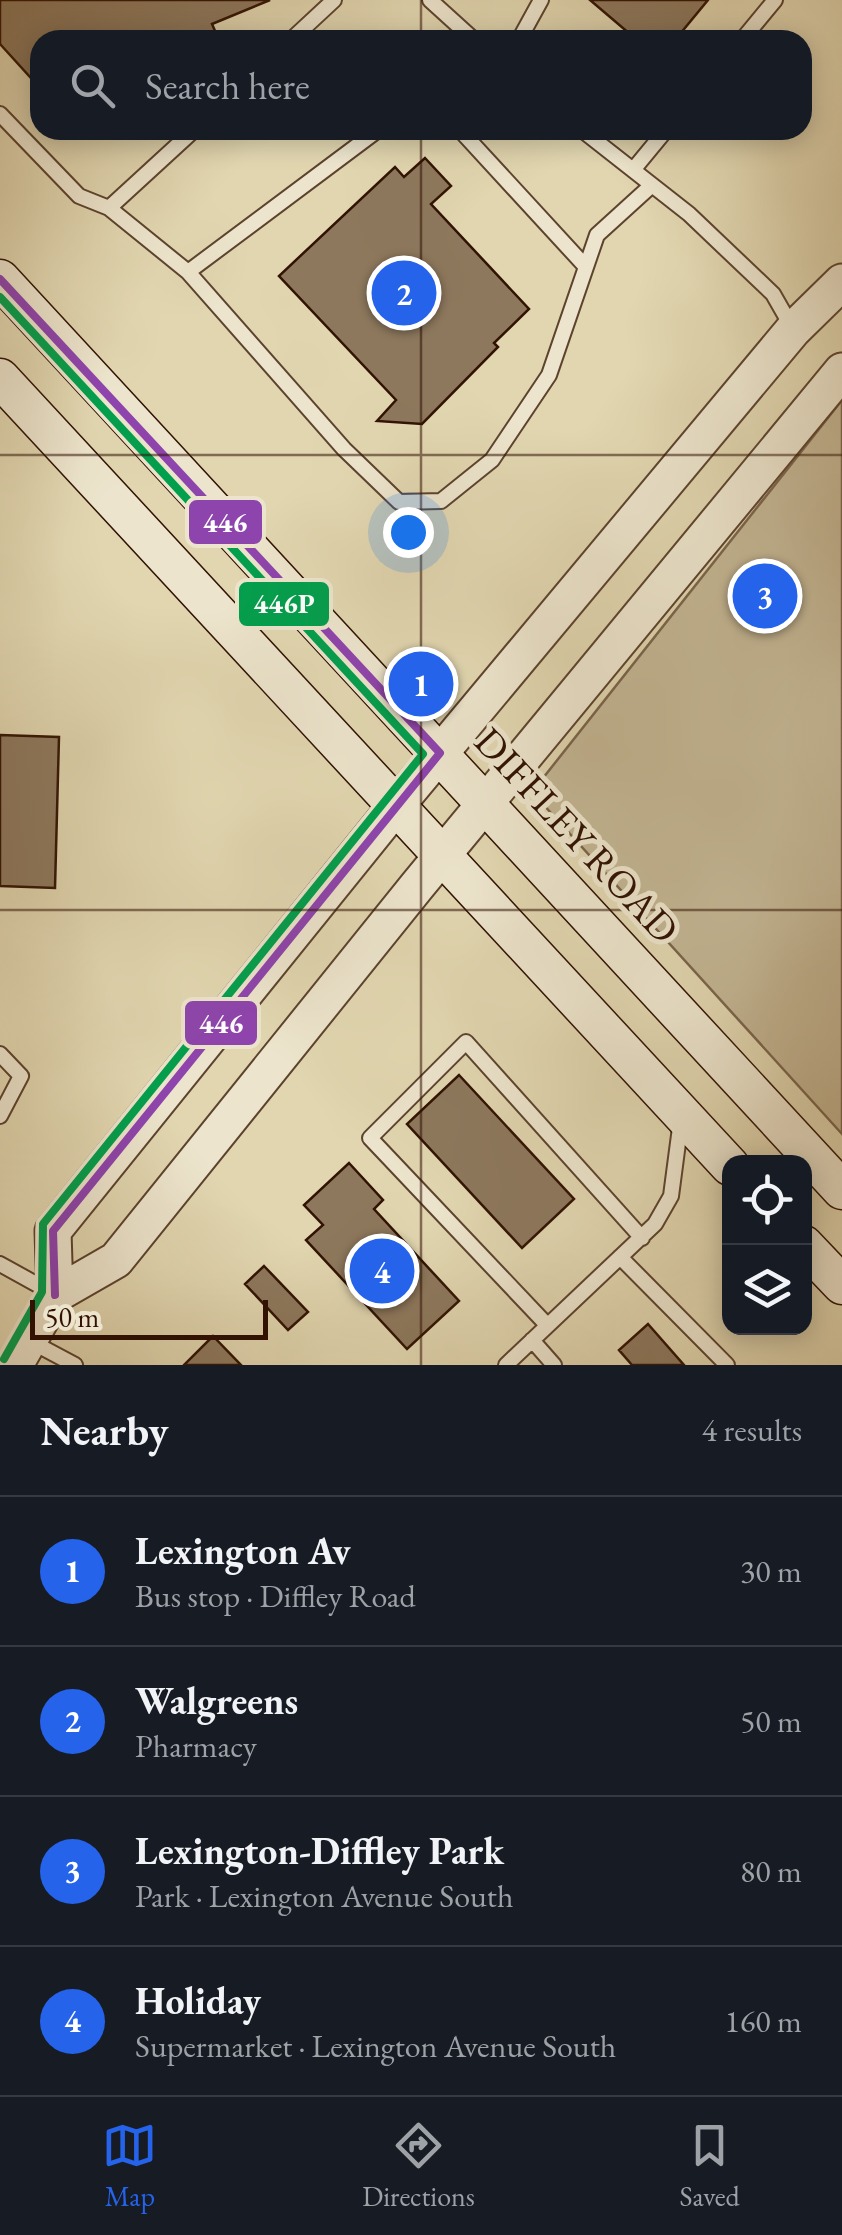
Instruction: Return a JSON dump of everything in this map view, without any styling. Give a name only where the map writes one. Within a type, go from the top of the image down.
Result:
[{"type":"main road","name":"DIFFLEY ROAD","points":[[0,279],[842,1190]]},
{"type":"main road","points":[[0,378],[722,1158]]},
{"type":"main road","points":[[812,1253],[842,1285]]},
{"type":"street","points":[[21,1353],[54,1295],[53,1231],[396,806],[794,330],[842,282]]},
{"type":"street","points":[[54,1295],[116,1260],[442,856],[842,371]]},
{"type":"lane","points":[[302,30],[334,0]]},
{"type":"lane","points":[[430,0],[463,30]]},
{"type":"lane","points":[[524,30],[541,0]]},
{"type":"lane","points":[[750,30],[775,0]]},
{"type":"lane","points":[[0,114],[79,196],[109,208],[188,272],[344,449],[399,502],[441,501],[492,460],[549,375],[597,235],[652,185]]},
{"type":"lane","points":[[109,208],[183,140]]},
{"type":"lane","points":[[188,272],[365,140]]},
{"type":"lane","points":[[477,140],[586,267]]},
{"type":"lane","points":[[595,140],[689,214],[773,294],[794,330]]},
{"type":"lane","points":[[633,170],[658,140]]},
{"type":"lane","points":[[547,1325],[370,1138],[466,1042],[642,1238]]},
{"type":"lane","points":[[0,1054],[21,1076],[0,1116]]},
{"type":"lane","points":[[506,1365],[655,1224],[671,1196],[682,1116]]},
{"type":"lane","points":[[620,1256],[726,1365]]},
{"type":"lane","points":[[0,1264],[54,1295]]},
{"type":"lane","points":[[532,1340],[554,1365]]},
{"type":"lane","points":[[21,1353],[74,1365]]},
{"type":"shaded area","points":[[842,400],[842,1134],[532,792]]},
{"type":"building","points":[[0,0],[270,0],[212,24],[215,30],[30,30],[30,77],[0,44]]},
{"type":"building","points":[[590,0],[708,0],[683,30],[625,30]]},
{"type":"building","points":[[425,158],[451,186],[431,204],[529,309],[494,343],[498,347],[422,424],[377,421],[396,400],[279,276],[395,167],[404,177]]},
{"type":"building","points":[[0,735],[59,737],[55,888],[0,886]]},
{"type":"building","points":[[459,1075],[574,1199],[522,1248],[407,1124]]},
{"type":"building","points":[[349,1163],[383,1200],[374,1209],[459,1301],[407,1349],[306,1240],[323,1225],[304,1205]]},
{"type":"building","points":[[264,1266],[308,1312],[288,1330],[245,1284]]},
{"type":"building","points":[[648,1324],[684,1365],[632,1365],[619,1350]]},
{"type":"building","points":[[213,1336],[241,1365],[184,1365]]},
{"type":"transit line","name":"446","points":[[0,279],[440,753],[53,1231],[55,1295]]},
{"type":"transit line","name":"446P","points":[[0,297],[423,754],[43,1224],[42,1292],[4,1359]]},
{"type":"place","name":"Walgreens","points":[[404,293]]},
{"type":"place","name":"Lexington-Diffley Park","points":[[765,596]]},
{"type":"place","name":"Lexington Av","points":[[421,684]]},
{"type":"place","name":"Holiday","points":[[382,1271]]}]
